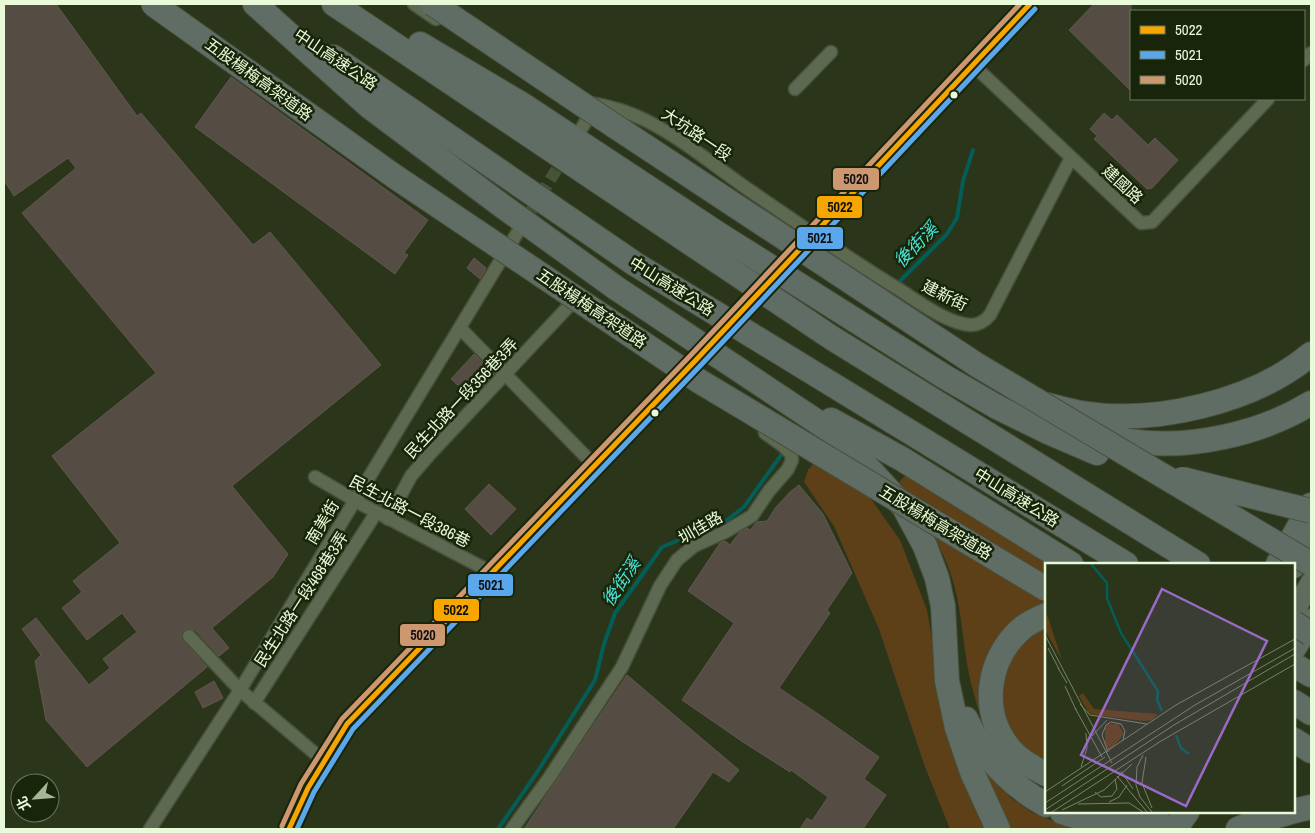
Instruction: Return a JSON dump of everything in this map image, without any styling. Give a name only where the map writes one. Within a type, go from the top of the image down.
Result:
[{"type":"highway","name":"五股楊梅高架道路","points":[[153,4],[394,176],[699,381],[1045,588]]},
{"type":"highway","points":[[255,4],[370,107],[616,288],[831,432],[873,473],[904,507],[925,546],[937,578],[943,606],[947,681],[957,728],[972,772],[998,829]]},
{"type":"highway","name":"中山高速公路","points":[[255,4],[635,264],[1124,563]]},
{"type":"highway","points":[[334,4],[832,338],[1196,563]]},
{"type":"highway","points":[[351,4],[523,104],[720,235],[945,377],[1022,420],[1097,453],[1140,468],[1311,511]]},
{"type":"highway","points":[[433,4],[977,365],[1311,564]]},
{"type":"highway","points":[[945,377],[1001,391],[1045,405],[1082,413],[1160,414],[1190,409],[1236,396],[1268,382],[1311,354]]},
{"type":"highway","points":[[945,377],[1028,412],[1090,432],[1130,441],[1171,443],[1218,438],[1255,428],[1287,416],[1311,403]]},
{"type":"highway","points":[[782,398],[827,418],[902,459],[1069,563]]},
{"type":"highway","points":[[1279,563],[1311,505]]},
{"type":"highway","points":[[1045,616],[1020,629],[1009,642],[999,658],[991,678],[990,703],[997,727],[1009,748],[1022,760],[1045,773]]},
{"type":"highway","points":[[1300,664],[1311,621]]},
{"type":"highway","points":[[1295,624],[1311,634]]},
{"type":"highway","points":[[947,665],[959,696],[964,716],[981,747],[1003,774],[1030,796],[1045,804]]},
{"type":"highway","points":[[1295,703],[1311,713]]},
{"type":"highway","points":[[1295,741],[1311,751]]},
{"type":"highway","points":[[1295,810],[1311,807]]},
{"type":"highway","points":[[1066,813],[1094,821],[1130,822],[1168,822],[1184,813]]},
{"type":"highway","points":[[1238,829],[1253,822],[1285,813]]},
{"type":"main road","points":[[1295,566],[1311,536]]},
{"type":"main road","points":[[1295,610],[1311,582]]},
{"type":"main road","points":[[1295,637],[1311,611]]},
{"type":"street","name":"大坑路一段","points":[[414,4],[548,95],[583,126],[792,256]]},
{"type":"street","points":[[781,268],[1030,4]]},
{"type":"street","points":[[795,90],[831,52]]},
{"type":"street","name":"建國路","points":[[973,65],[1141,223],[1152,222],[1267,100]]},
{"type":"street","name":"大坑路一段","points":[[548,95],[597,104],[632,114],[648,121],[679,140],[812,234]]},
{"type":"street","points":[[583,126],[597,104]]},
{"type":"street","name":"建新街","points":[[812,234],[935,312],[958,322],[970,325],[979,324],[990,315],[1071,158]]},
{"type":"street","name":"南美街","points":[[150,829],[240,690],[520,230]]},
{"type":"street","name":"民生北路一段356巷3弄","points":[[388,519],[411,476],[568,307]]},
{"type":"street","points":[[460,328],[594,465]]},
{"type":"street","points":[[289,829],[297,810],[324,761],[347,724],[694,361]]},
{"type":"street","name":"圳佳路","points":[[512,829],[549,778],[622,667],[660,586],[677,560],[694,546],[725,532],[752,516],[792,460],[787,449],[680,376]]},
{"type":"street","name":"民生北路一段386巷","points":[[315,477],[388,519],[491,572]]},
{"type":"street","name":"民生北路一段468巷3弄","points":[[254,703],[376,512]]},
{"type":"street","points":[[189,636],[254,703],[324,761]]},
{"type":"shaded area","points":[[814,463],[866,492],[900,540],[927,610],[946,720],[992,829],[950,829],[925,767],[879,629],[834,526],[804,482],[808,470]]},
{"type":"shaded area","points":[[907,474],[1053,563],[1045,563],[1045,607],[1025,617],[986,716],[981,719],[969,674],[954,585],[934,537],[899,482]]},
{"type":"shaded area","points":[[1045,625],[1045,764],[1035,760],[1010,734],[999,701],[1003,669],[1019,642]]},
{"type":"shaded area","points":[[988,773],[1011,798],[1031,812],[1072,829],[1008,829],[984,775]]},
{"type":"building","points":[[4,4],[56,4],[137,116],[141,113],[253,245],[270,232],[381,365],[232,486],[288,554],[273,577],[212,628],[229,648],[219,656],[195,630],[188,628],[183,630],[181,634],[183,641],[207,667],[87,767],[46,720],[35,661],[41,655],[22,629],[36,618],[89,685],[110,668],[103,659],[137,632],[122,613],[87,640],[62,608],[82,592],[73,581],[120,543],[52,456],[156,373],[22,213],[76,168],[68,158],[14,196],[4,180]]},
{"type":"building","points":[[1094,4],[1131,4],[1130,90],[1069,30]]},
{"type":"building","points":[[231,77],[428,220],[404,253],[408,255],[395,274],[195,127]]},
{"type":"building","points":[[1104,113],[1112,120],[1117,115],[1148,145],[1155,138],[1178,160],[1152,188],[1147,189],[1094,139],[1097,136],[1090,129]]},
{"type":"building","points":[[474,258],[486,268],[480,279],[467,268]]},
{"type":"building","points":[[474,354],[494,374],[472,398],[451,379]]},
{"type":"building","points":[[489,484],[516,509],[491,535],[465,509]]},
{"type":"building","points":[[799,485],[823,514],[852,573],[827,610],[830,613],[779,688],[879,757],[864,779],[886,795],[863,829],[800,829],[807,818],[812,821],[828,797],[791,770],[790,772],[743,742],[682,700],[734,623],[688,591],[720,543],[725,541],[730,545],[739,533],[747,528],[750,530],[757,522],[767,521],[776,507]]},
{"type":"building","points":[[382,491],[389,497],[382,506],[373,501]]},
{"type":"building","points":[[627,675],[739,770],[729,782],[713,772],[673,829],[524,829]]},
{"type":"building","points":[[214,681],[223,698],[203,708],[195,692]]},
{"type":"waterway","name":"後街溪","points":[[886,295],[947,234],[957,218],[963,181],[973,150]]},
{"type":"waterway","name":"後街溪","points":[[498,829],[536,774],[595,680],[604,644],[615,613],[662,547],[726,521],[744,507],[784,451]]},
{"type":"tunnel","points":[[522,226],[566,154]]},
{"type":"tunnel","points":[[703,351],[763,287]]},
{"type":"transit line","name":"5020","points":[[282,826],[301,784],[342,719],[690,356],[1020,4]]},
{"type":"transit line","name":"5022","points":[[289,829],[308,788],[347,724],[695,361],[1030,4]]},
{"type":"transit line","name":"5021","points":[[297,829],[314,792],[353,729],[700,366],[1035,9]]}]
